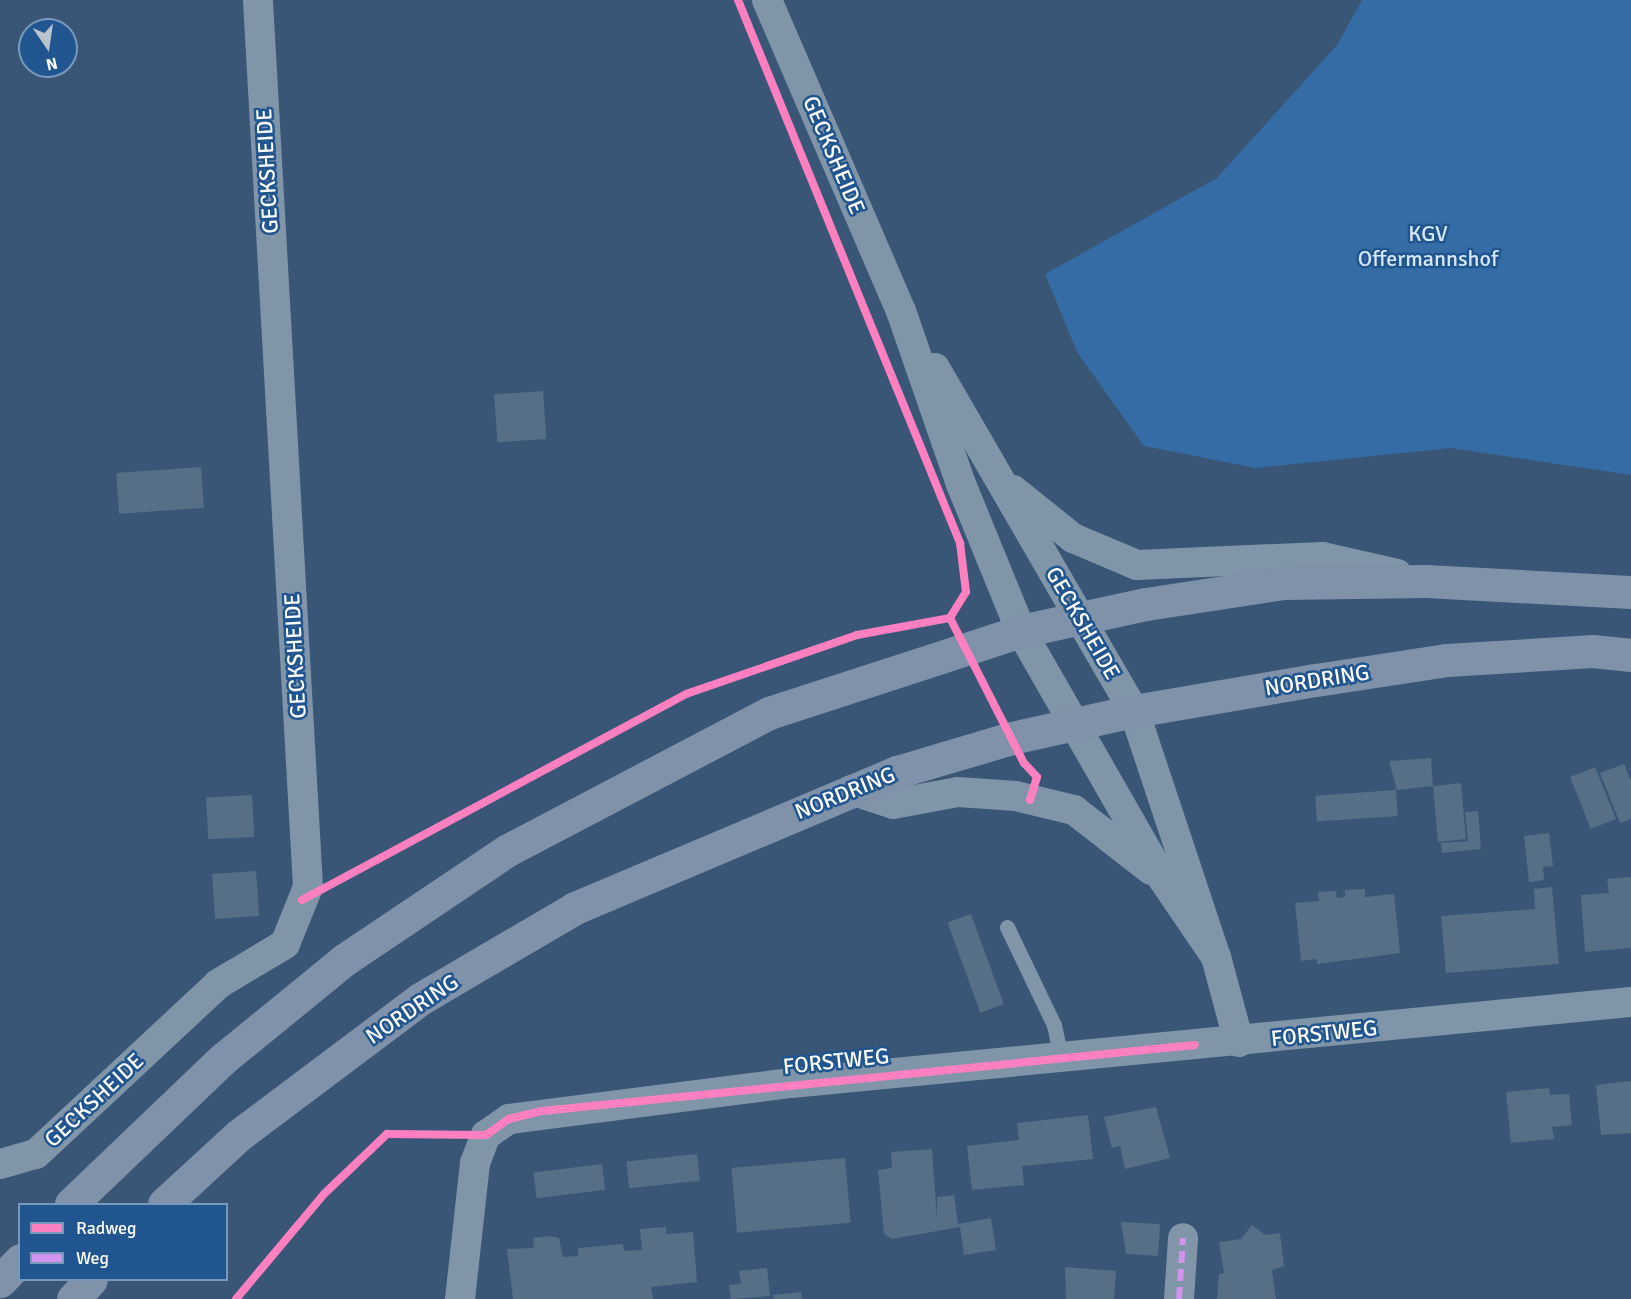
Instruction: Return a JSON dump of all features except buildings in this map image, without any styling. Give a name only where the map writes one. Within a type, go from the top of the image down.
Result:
[{"type":"main road","points":[[72,1203],[224,1058],[335,967],[508,850],[769,712],[1021,631],[1079,618],[1283,583],[1426,581],[1631,592]]},
{"type":"main road","name":"NORDRING","points":[[165,1203],[239,1135],[420,999],[575,908],[851,790],[1012,738],[1134,711],[1447,660],[1593,651],[1631,655]]},
{"type":"main road","points":[[0,1281],[18,1262]]},
{"type":"main road","points":[[73,1299],[90,1281]]},
{"type":"street","name":"GECKSHEIDE","points":[[0,1164],[36,1154],[218,984],[285,944],[308,887],[258,0]]},
{"type":"street","name":"GECKSHEIDE","points":[[767,0],[901,311],[961,484],[1021,631],[1163,879],[1216,957]]},
{"type":"street","name":"GECKSHEIDE","points":[[901,311],[1134,711],[1216,957],[1239,1042]]},
{"type":"street","points":[[1000,479],[1073,538],[1137,565],[1323,557],[1426,581]]},
{"type":"street","points":[[851,790],[893,804],[958,792],[1016,796],[1074,810],[1163,879]]},
{"type":"street","name":"FORSTWEG","points":[[460,1299],[467,1202],[486,1136],[509,1119],[542,1111],[1631,1002]]},
{"type":"street","points":[[1179,1299],[1183,1238]]},
{"type":"lane","points":[[1007,927],[1054,1025],[1061,1058]]},
{"type":"green space","name":"KGV Offermannshof","points":[[1362,0],[1631,0],[1631,475],[1451,448],[1256,468],[1144,446],[1077,352],[1045,274],[1217,178],[1337,45]]},
{"type":"marked path","points":[[1179,1299],[1183,1238]]},
{"type":"cycle path","points":[[738,0],[960,543],[966,592],[950,618]]},
{"type":"cycle path","points":[[950,618],[1024,763],[1037,777],[1030,800]]},
{"type":"cycle path","points":[[302,900],[686,694],[857,635],[950,618]]},
{"type":"cycle path","points":[[236,1299],[324,1194],[387,1134],[486,1135],[509,1119],[542,1111],[1195,1045]]}]
